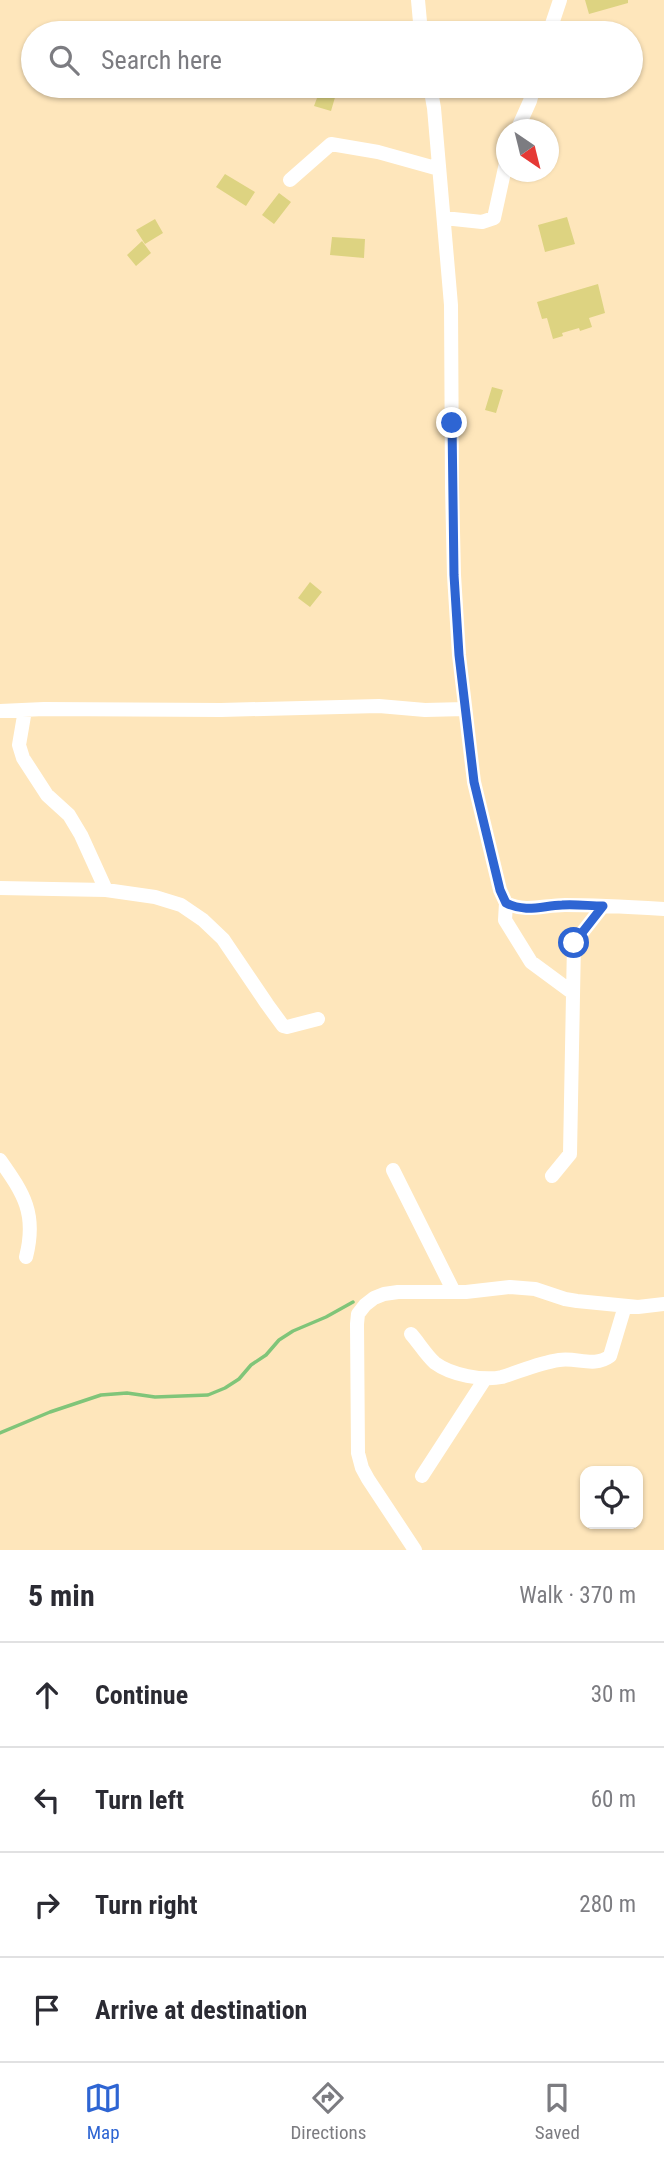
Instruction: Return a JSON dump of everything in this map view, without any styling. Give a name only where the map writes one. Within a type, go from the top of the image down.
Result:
[{"type":"street","points":[[418,0],[420,21]]},
{"type":"street","points":[[553,21],[560,0]]},
{"type":"street","points":[[431,98],[451,305],[454,575],[459,655],[474,782],[500,890],[506,903],[505,920],[530,962],[573,993]]},
{"type":"street","points":[[522,119],[531,98]]},
{"type":"street","points":[[290,180],[331,144],[378,152],[439,169]]},
{"type":"street","points":[[444,218],[482,222],[494,218],[502,182]]},
{"type":"street","points":[[0,711],[379,706],[465,709]]},
{"type":"street","points":[[25,710],[19,745],[23,758],[47,795],[69,815],[106,890]]},
{"type":"street","points":[[0,888],[106,890],[155,897],[181,905],[203,920],[223,939],[283,1026],[318,1019]]},
{"type":"street","points":[[506,903],[517,908],[534,909],[562,905],[664,909]]},
{"type":"street","points":[[552,1176],[570,1154],[574,943],[603,906]]},
{"type":"street","points":[[0,1160],[27,1202],[31,1240],[26,1257]]},
{"type":"street","points":[[393,1170],[453,1292]]},
{"type":"street","points":[[415,1550],[362,1468],[358,1452],[356,1324],[358,1314],[365,1305],[384,1294],[398,1292],[453,1292],[510,1287],[535,1289],[565,1300],[638,1307],[664,1304]]},
{"type":"street","points":[[411,1334],[435,1363],[471,1377],[485,1379],[551,1361],[603,1361],[610,1356],[625,1306]]},
{"type":"street","points":[[422,1476],[485,1379]]},
{"type":"building","points":[[585,0],[628,0],[628,3],[589,14]]},
{"type":"building","points":[[317,98],[335,98],[331,111],[314,106]]},
{"type":"building","points":[[225,174],[255,192],[246,206],[216,187]]},
{"type":"building","points":[[279,193],[291,202],[274,224],[262,215]]},
{"type":"building","points":[[567,217],[575,244],[545,252],[538,225]]},
{"type":"building","points":[[155,219],[163,233],[145,244],[136,230]]},
{"type":"building","points":[[332,237],[365,239],[364,258],[330,255]]},
{"type":"building","points":[[142,241],[151,253],[136,266],[127,255]]},
{"type":"building","points":[[598,284],[605,313],[589,318],[592,327],[562,333],[563,336],[553,339],[547,318],[542,319],[537,302]]},
{"type":"building","points":[[492,387],[503,390],[496,413],[485,410]]},
{"type":"building","points":[[310,582],[322,592],[310,607],[298,598]]},
{"type":"waterway","points":[[0,1433],[101,1395],[208,1395],[239,1379],[279,1340],[293,1331],[353,1302]]},
{"type":"route","points":[[452,423],[454,575],[459,655],[474,782],[500,890],[506,903],[517,908],[534,909],[562,905],[603,906],[574,943]]}]
